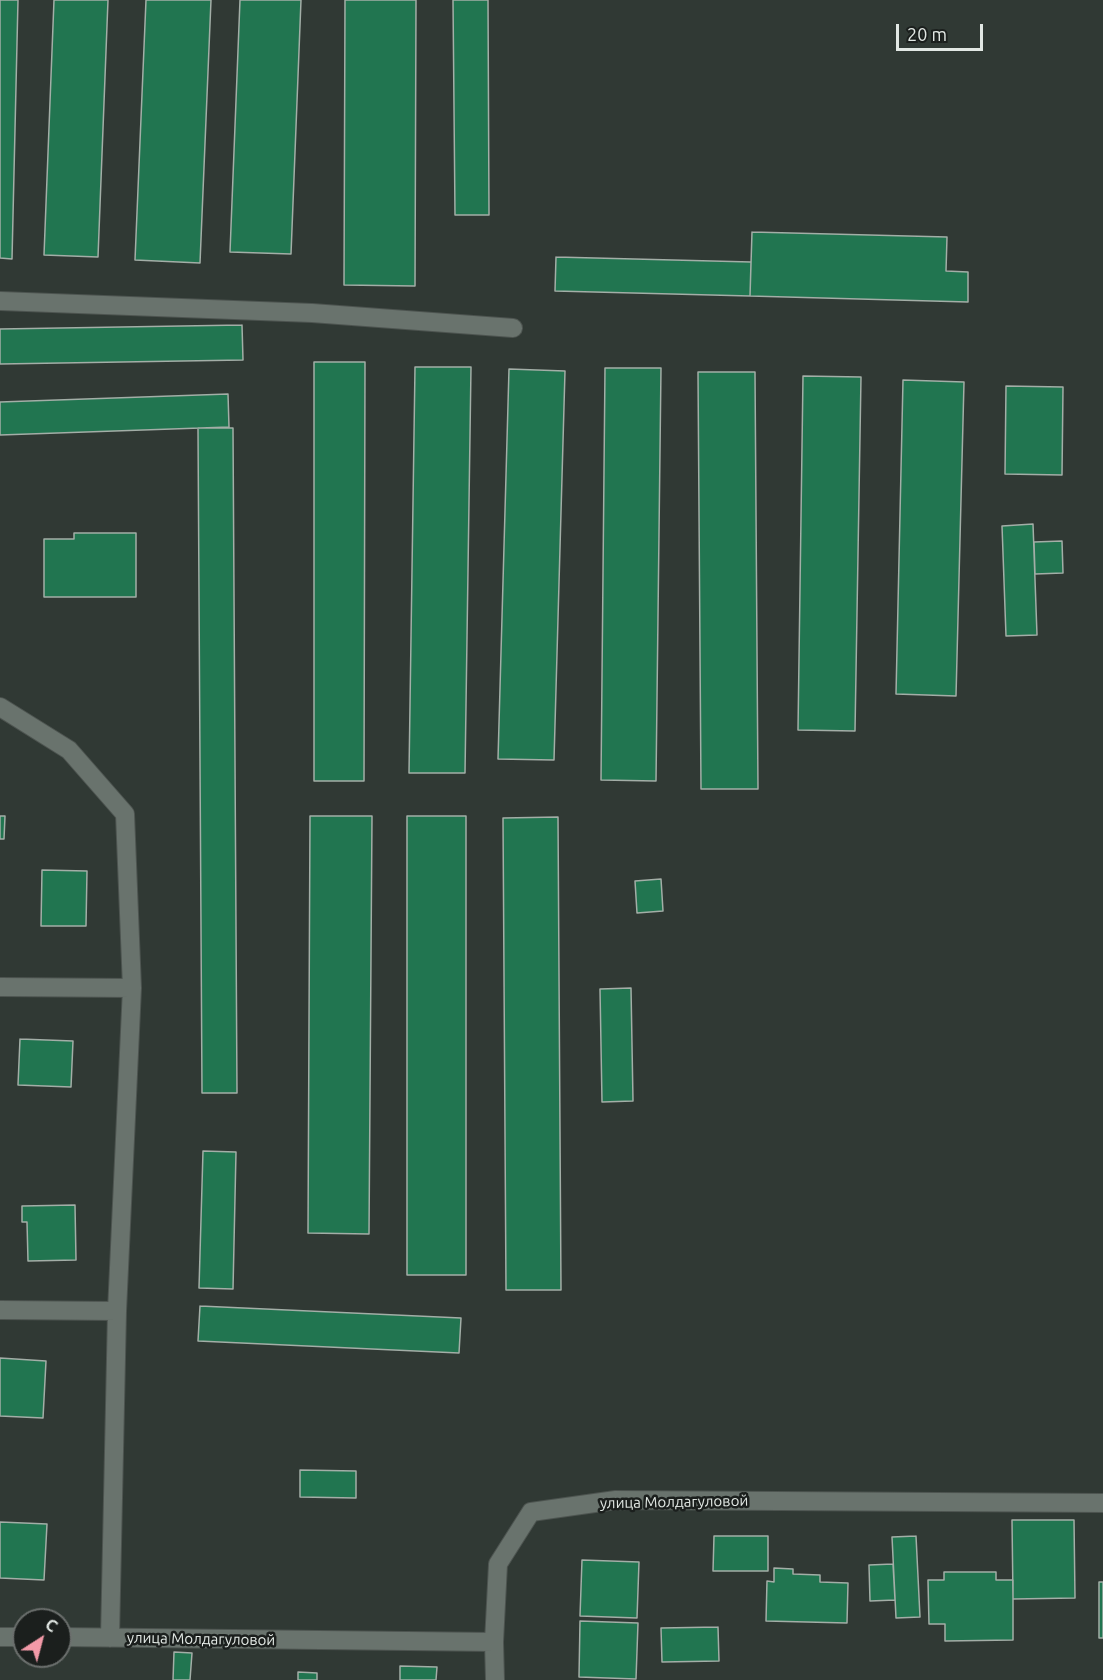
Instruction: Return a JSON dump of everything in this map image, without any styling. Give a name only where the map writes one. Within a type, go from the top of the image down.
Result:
[{"type":"street","points":[[0,301],[312,313],[513,328]]},
{"type":"street","points":[[0,707],[69,750],[125,814],[132,988],[117,1311],[110,1638]]},
{"type":"street","points":[[0,987],[132,988]]},
{"type":"street","points":[[0,1310],[117,1311]]},
{"type":"street","name":"улица Молдагуловой","points":[[72,1637],[494,1642],[498,1564],[531,1512],[616,1500],[1103,1503]]},
{"type":"street","points":[[494,1642],[495,1680]]},
{"type":"building","points":[[0,0],[18,0],[12,259],[0,258]]},
{"type":"building","points":[[54,0],[108,0],[98,257],[44,255]]},
{"type":"building","points":[[146,0],[211,0],[200,263],[135,260]]},
{"type":"building","points":[[240,0],[301,0],[291,254],[230,252]]},
{"type":"building","points":[[345,0],[416,0],[415,286],[344,285]]},
{"type":"building","points":[[453,0],[488,0],[489,215],[455,215]]},
{"type":"building","points":[[752,232],[947,237],[946,271],[968,272],[968,302],[750,296]]},
{"type":"building","points":[[556,257],[751,262],[750,296],[555,291]]},
{"type":"building","points":[[242,325],[243,360],[0,364],[0,329]]},
{"type":"building","points":[[314,362],[365,362],[364,781],[314,781]]},
{"type":"building","points":[[415,367],[471,367],[465,773],[409,773]]},
{"type":"building","points":[[605,368],[661,368],[656,781],[601,780]]},
{"type":"building","points":[[509,369],[565,371],[554,760],[498,759]]},
{"type":"building","points":[[698,372],[755,372],[758,789],[701,789]]},
{"type":"building","points":[[803,376],[861,377],[855,731],[798,730]]},
{"type":"building","points":[[903,380],[964,382],[956,696],[896,694]]},
{"type":"building","points":[[1006,386],[1063,387],[1062,475],[1005,474]]},
{"type":"building","points":[[228,394],[229,427],[0,435],[0,402]]},
{"type":"building","points":[[198,428],[233,428],[237,1093],[202,1093]]},
{"type":"building","points":[[1033,524],[1037,635],[1006,636],[1002,526]]},
{"type":"building","points":[[74,533],[136,533],[136,597],[44,597],[44,539],[74,539]]},
{"type":"building","points":[[1062,541],[1063,573],[1035,574],[1034,542]]},
{"type":"building","points":[[0,816],[5,816],[4,839],[0,839]]},
{"type":"building","points":[[310,816],[372,816],[369,1234],[308,1233]]},
{"type":"building","points":[[407,816],[466,816],[466,1275],[407,1275]]},
{"type":"building","points":[[558,817],[561,1290],[506,1290],[503,818]]},
{"type":"building","points":[[42,870],[87,871],[86,926],[41,926]]},
{"type":"building","points":[[661,879],[663,911],[637,913],[635,881]]},
{"type":"building","points":[[631,988],[633,1101],[602,1102],[600,989]]},
{"type":"building","points":[[20,1039],[73,1041],[71,1087],[18,1085]]},
{"type":"building","points":[[203,1151],[236,1152],[233,1289],[199,1288]]},
{"type":"building","points":[[75,1205],[76,1260],[28,1261],[27,1222],[22,1222],[22,1206]]},
{"type":"building","points":[[200,1306],[461,1318],[459,1353],[198,1341]]},
{"type":"building","points":[[0,1358],[46,1361],[43,1418],[0,1416]]},
{"type":"building","points":[[300,1470],[356,1471],[356,1498],[300,1497]]},
{"type":"building","points":[[1012,1520],[1074,1520],[1075,1598],[1013,1599]]},
{"type":"building","points":[[0,1522],[47,1524],[44,1580],[0,1578]]},
{"type":"building","points":[[714,1536],[768,1536],[768,1571],[713,1571]]},
{"type":"building","points":[[916,1536],[920,1617],[896,1618],[892,1537]]},
{"type":"building","points":[[582,1560],[639,1562],[637,1618],[580,1616]]},
{"type":"building","points":[[893,1564],[895,1600],[870,1601],[869,1565]]},
{"type":"building","points":[[774,1568],[793,1569],[793,1574],[820,1575],[820,1582],[848,1583],[847,1623],[766,1621],[767,1581],[774,1582]]},
{"type":"building","points":[[944,1572],[996,1572],[996,1580],[1013,1580],[1013,1640],[945,1641],[945,1624],[929,1624],[928,1580],[944,1580]]},
{"type":"building","points":[[1099,1582],[1103,1582],[1103,1638],[1099,1638]]},
{"type":"building","points":[[580,1621],[638,1623],[636,1679],[579,1677]]},
{"type":"building","points":[[718,1627],[719,1661],[662,1662],[661,1628]]},
{"type":"building","points":[[174,1652],[192,1653],[190,1680],[173,1680]]},
{"type":"building","points":[[400,1666],[437,1667],[436,1680],[400,1680]]},
{"type":"building","points":[[298,1672],[317,1673],[317,1680],[298,1680]]}]
